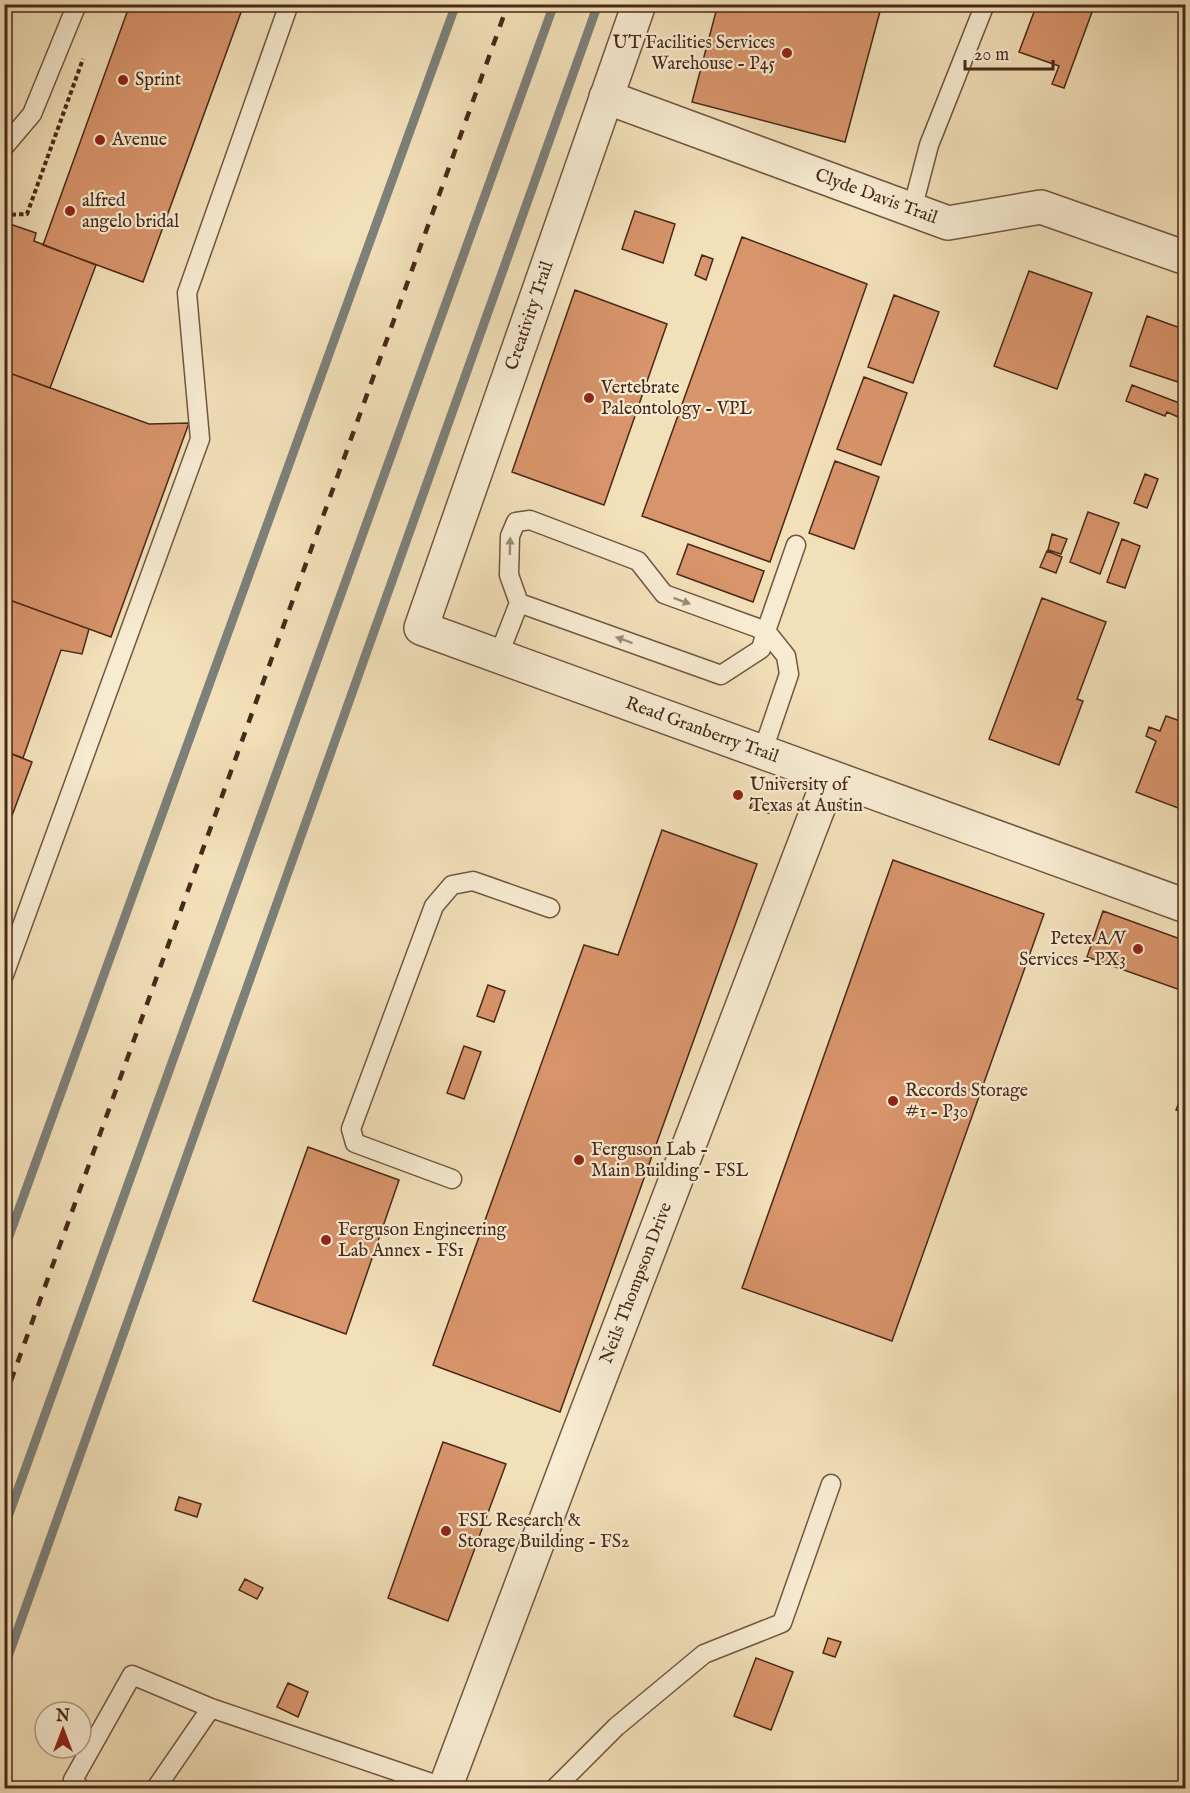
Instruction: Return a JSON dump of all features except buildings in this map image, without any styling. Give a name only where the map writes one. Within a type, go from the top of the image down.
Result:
[{"type":"street","name":"Creativity Trail","points":[[421,628],[639,4]]},
{"type":"street","name":"Clyde Davis Trail","points":[[606,97],[948,223],[1041,207],[1185,258]]},
{"type":"street","name":"Read Granberry Trail","points":[[421,628],[1185,906]]},
{"type":"street","name":"Neils Thompson Drive","points":[[446,1788],[830,777]]},
{"type":"lane","points":[[4,147],[32,114],[77,4]]},
{"type":"lane","points":[[4,975],[200,439],[187,293],[289,4]]},
{"type":"lane","points":[[912,210],[929,145],[985,4]]},
{"type":"lane","points":[[498,657],[519,603],[509,575],[510,536],[516,522],[530,520],[638,561],[664,594],[766,631],[786,656],[789,674],[762,753]]},
{"type":"lane","points":[[519,603],[721,675],[761,649],[796,545]]},
{"type":"lane","points":[[452,1179],[355,1143],[351,1129],[434,906],[452,885],[473,880],[550,908]]},
{"type":"lane","points":[[555,1788],[616,1727],[704,1654],[782,1623],[831,1484]]},
{"type":"lane","points":[[80,1788],[73,1780],[132,1675],[211,1708],[446,1788]]},
{"type":"lane","points":[[156,1788],[211,1708]]},
{"type":"path","points":[[4,215],[27,214],[84,57]]},
{"type":"waterway","points":[[4,1250],[456,4]]},
{"type":"waterway","points":[[4,1528],[554,4]]},
{"type":"waterway","points":[[4,1668],[598,4]]},
{"type":"railway","points":[[4,1400],[508,4]]},
{"type":"place","name":"UT Facilities Services Warehouse - P45","points":[[787,53]]},
{"type":"place","name":"Sprint","points":[[123,80]]},
{"type":"place","name":"Avenue","points":[[100,140]]},
{"type":"place","name":"alfred angelo bridal","points":[[70,211]]},
{"type":"place","name":"Vertebrate Paleontology - VPL","points":[[589,398]]},
{"type":"place","name":"University of Texas at Austin","points":[[738,795]]},
{"type":"place","name":"Petex A/V Services - PX3","points":[[1138,949]]},
{"type":"place","name":"Records Storage #1 - P30","points":[[893,1101]]},
{"type":"place","name":"Ferguson Lab - Main Building - FSL","points":[[579,1160]]},
{"type":"place","name":"Ferguson Engineering Lab Annex - FS1","points":[[326,1240]]},
{"type":"place","name":"FSL Research & Storage Building - FS2","points":[[446,1531]]}]
